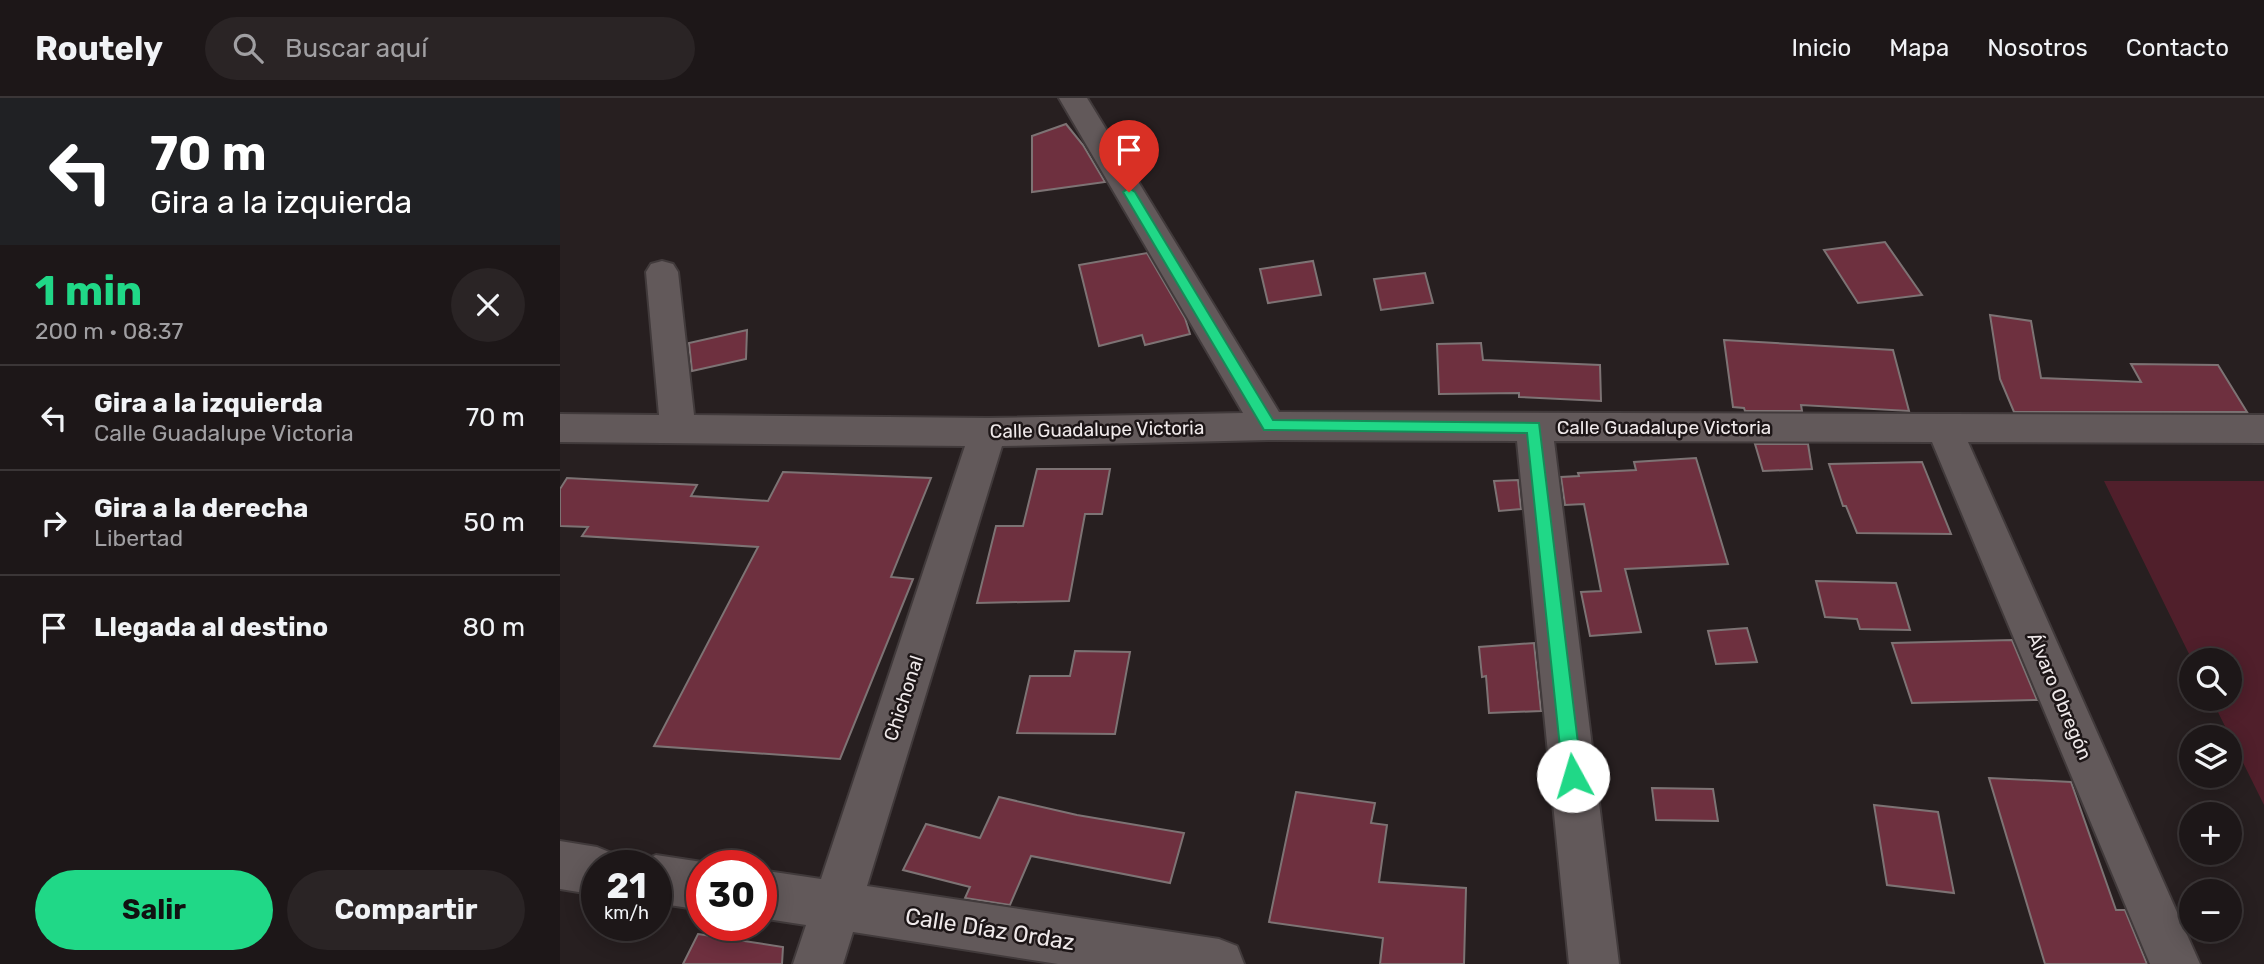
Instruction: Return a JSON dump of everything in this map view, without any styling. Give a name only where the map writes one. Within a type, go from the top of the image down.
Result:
[{"type":"street","points":[[1073,98],[1269,426]]},
{"type":"street","points":[[662,272],[678,429]]},
{"type":"street","name":"Calle Guadalupe Victoria","points":[[560,428],[988,432],[1269,426],[2264,429]]},
{"type":"street","points":[[1534,427],[1594,964]]},
{"type":"street","name":"Álvaro Obregón","points":[[1944,428],[2175,964]]},
{"type":"street","name":"Chichonal","points":[[818,964],[988,432]]},
{"type":"street","points":[[560,865],[581,868]]},
{"type":"street","name":"Calle Díaz Ordaz","points":[[777,896],[1219,964]]},
{"type":"shaded area","points":[[2104,481],[2264,481],[2264,805],[2242,761],[2242,725],[2224,725],[2217,711],[2242,711],[2242,648],[2186,648]]},
{"type":"building","points":[[1066,124],[1083,145],[1105,182],[1032,192],[1032,136]]},
{"type":"building","points":[[1885,242],[1922,295],[1858,303],[1824,250]]},
{"type":"building","points":[[1147,253],[1185,318],[1190,334],[1145,345],[1142,335],[1099,346],[1079,265]]},
{"type":"building","points":[[1313,261],[1321,295],[1268,303],[1260,269]]},
{"type":"building","points":[[1425,273],[1433,303],[1381,310],[1374,279]]},
{"type":"building","points":[[1990,315],[2031,321],[2041,378],[2141,382],[2131,364],[2218,365],[2247,412],[2014,412],[2000,379]]},
{"type":"building","points":[[747,330],[746,359],[692,371],[689,343]]},
{"type":"building","points":[[1724,340],[1893,350],[1909,411],[1801,405],[1802,411],[1745,411],[1744,408],[1733,407]]},
{"type":"building","points":[[1481,343],[1483,360],[1600,365],[1601,401],[1519,397],[1519,393],[1439,394],[1437,344]]},
{"type":"building","points":[[1755,444],[1808,444],[1812,469],[1763,471]]},
{"type":"building","points":[[1696,458],[1728,564],[1625,569],[1641,632],[1590,636],[1581,592],[1601,591],[1584,504],[1565,505],[1561,477],[1579,476],[1578,473],[1636,470],[1634,462]]},
{"type":"building","points":[[1922,462],[1951,534],[1857,533],[1846,506],[1843,506],[1829,464]]},
{"type":"building","points":[[1037,469],[1110,469],[1102,514],[1085,514],[1069,601],[977,603],[996,526],[1023,526]]},
{"type":"building","points":[[783,472],[931,478],[891,577],[913,579],[840,759],[654,746],[758,547],[582,536],[588,527],[560,526],[560,489],[567,478],[697,485],[691,496],[768,501]]},
{"type":"building","points":[[1518,480],[1521,509],[1499,511],[1494,481]]},
{"type":"building","points":[[1816,581],[1896,583],[1910,630],[1860,629],[1857,619],[1825,617]]},
{"type":"building","points":[[1747,628],[1757,662],[1716,664],[1708,631]]},
{"type":"building","points":[[2012,640],[2037,700],[1912,703],[1892,643]]},
{"type":"building","points":[[1534,643],[1541,711],[1489,713],[1486,676],[1482,677],[1479,647]]},
{"type":"building","points":[[1075,651],[1130,652],[1115,734],[1017,733],[1030,676],[1070,676]]},
{"type":"building","points":[[1989,778],[2071,782],[2116,910],[2125,910],[2147,964],[2045,964]]},
{"type":"building","points":[[1652,788],[1713,789],[1718,821],[1656,820]]},
{"type":"building","points":[[1296,792],[1375,803],[1371,823],[1387,825],[1379,882],[1466,888],[1464,964],[1380,964],[1383,938],[1269,922]]},
{"type":"building","points":[[999,797],[1077,815],[1184,833],[1170,883],[1031,856],[1010,905],[965,898],[970,887],[903,870],[926,824],[980,838]]},
{"type":"building","points":[[1874,805],[1938,812],[1954,893],[1887,885]]},
{"type":"building","points":[[694,941],[744,941],[783,947],[782,964],[683,964]]},
{"type":"route","points":[[1129,192],[1269,426],[1534,427],[1573,776]]}]
